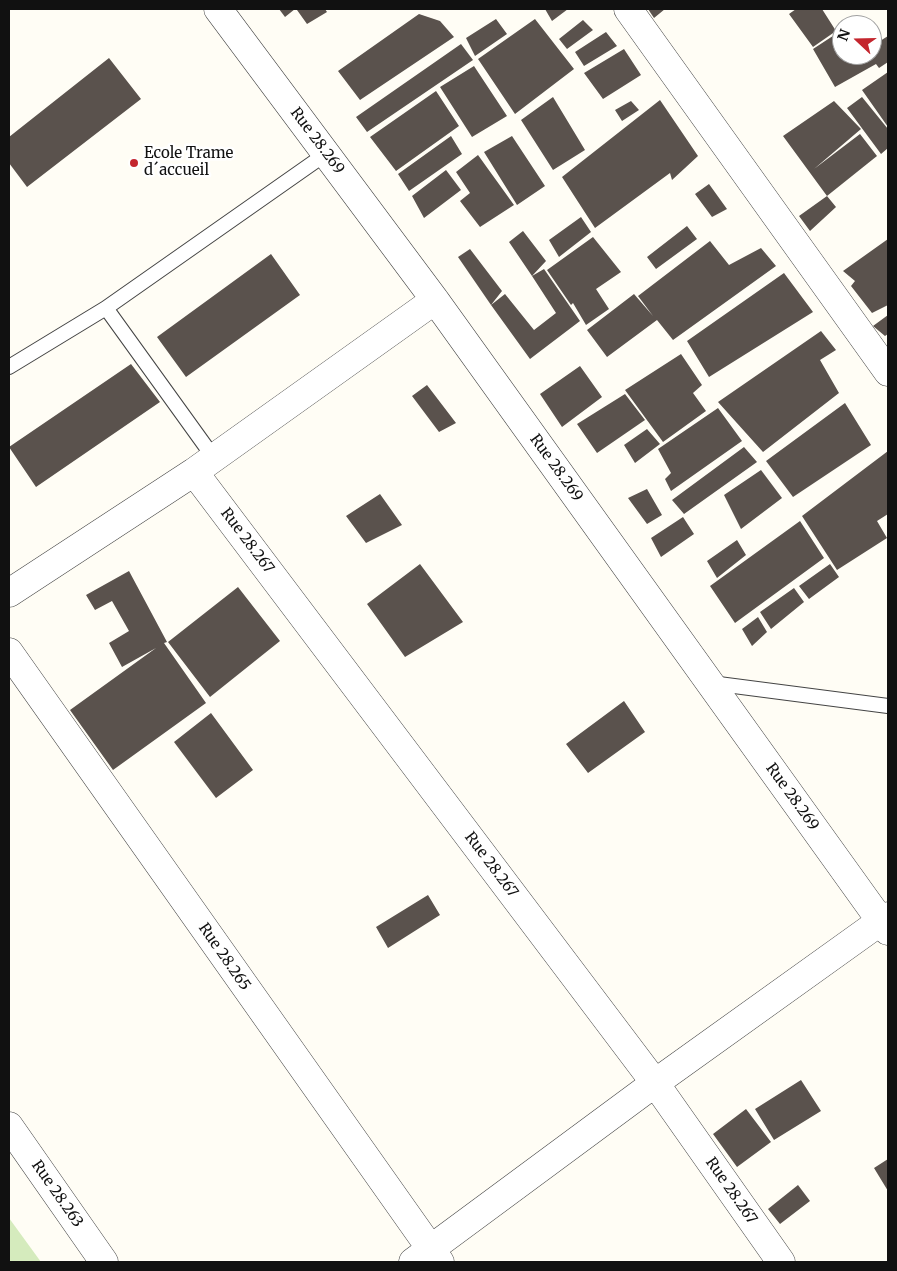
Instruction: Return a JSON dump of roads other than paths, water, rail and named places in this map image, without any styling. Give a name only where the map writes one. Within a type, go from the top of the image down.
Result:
[{"type":"street","name":"Rue 28.269","points":[[218,9],[435,300],[710,683],[886,922]]},
{"type":"street","points":[[628,9],[888,372]]},
{"type":"street","points":[[9,593],[204,465],[435,300]]},
{"type":"street","name":"Rue 28.267","points":[[204,465],[656,1083],[781,1262]]},
{"type":"street","name":"Rue 28.265","points":[[9,652],[428,1258]]},
{"type":"street","points":[[428,1258],[656,1083],[886,922]]},
{"type":"street","name":"Rue 28.263","points":[[9,1126],[104,1262]]},
{"type":"lane","points":[[9,367],[106,308],[327,153]]},
{"type":"lane","points":[[106,308],[204,465]]},
{"type":"lane","points":[[710,683],[888,706]]},
{"type":"place","name":"Ecole Trame d´accueil","points":[[134,163]]}]
